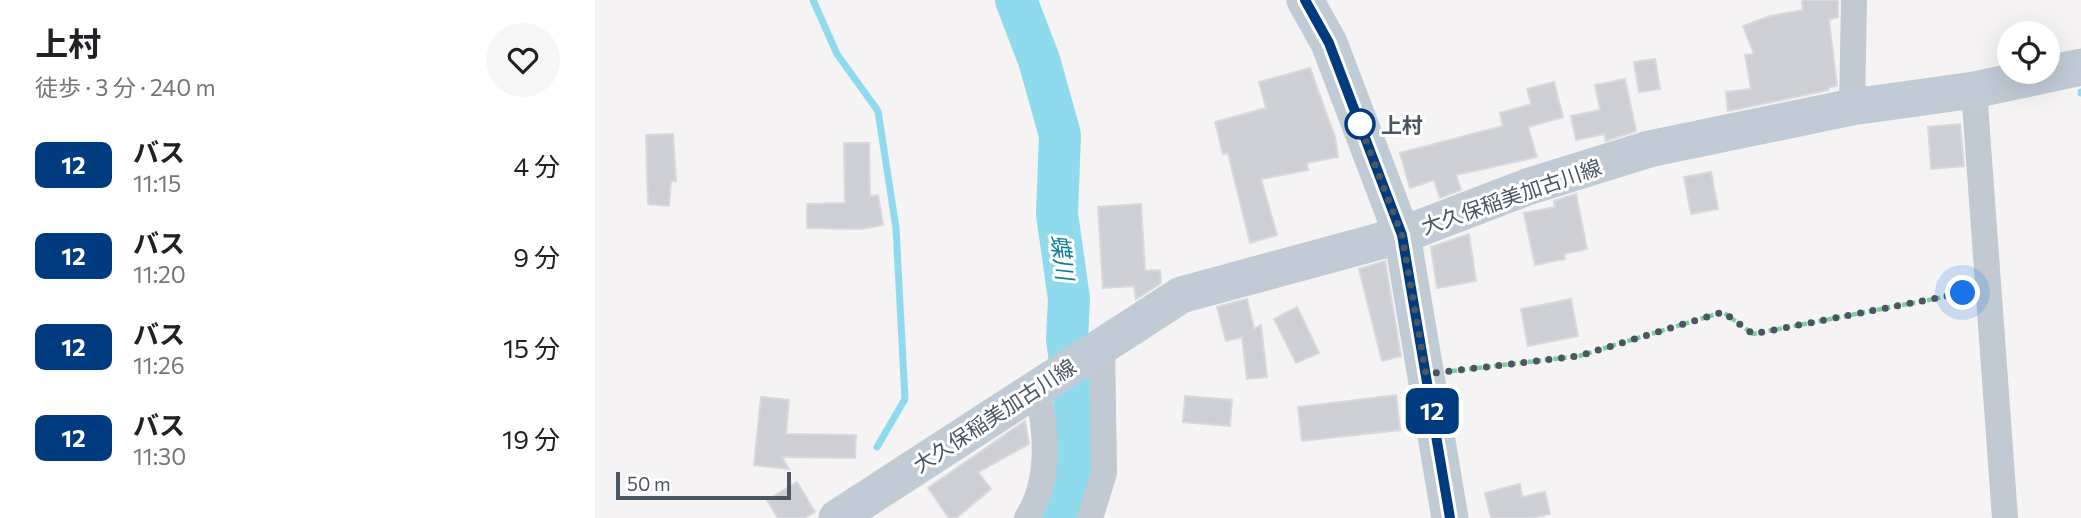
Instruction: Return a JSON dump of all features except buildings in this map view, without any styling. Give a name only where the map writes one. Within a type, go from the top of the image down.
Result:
[{"type":"main road","points":[[1305,0],[1329,43],[1402,235],[1450,518]]},
{"type":"main road","name":"大久保稲美加古川線","points":[[837,518],[1181,295],[1402,235],[1527,187],[1649,149],[1852,107],[1975,90],[2081,67]]},
{"type":"street","points":[[1852,107],[1854,0]]},
{"type":"street","points":[[1975,90],[2005,518]]},
{"type":"street","points":[[1090,518],[1104,473],[1096,348]]},
{"type":"street","points":[[1027,518],[1046,466],[1043,382]]},
{"type":"path","points":[[1426,374],[1579,356],[1723,312],[1753,334],[1989,288]]},
{"type":"waterway","points":[[813,0],[837,54],[878,111],[896,228],[905,399],[877,447]]},
{"type":"waterway","name":"蝶川","points":[[1016,0],[1039,60],[1060,135],[1057,214],[1069,299],[1067,339],[1075,418],[1071,480],[1054,518]]},
{"type":"bus line","name":"12","points":[[1305,0],[1329,43],[1402,235],[1450,518]]},
{"type":"place","name":"上村","points":[[1360,124]]},
{"type":"route","points":[[1360,124],[1356,115],[1402,235],[1426,374],[1579,356],[1723,312],[1753,334],[1963,293]]}]
